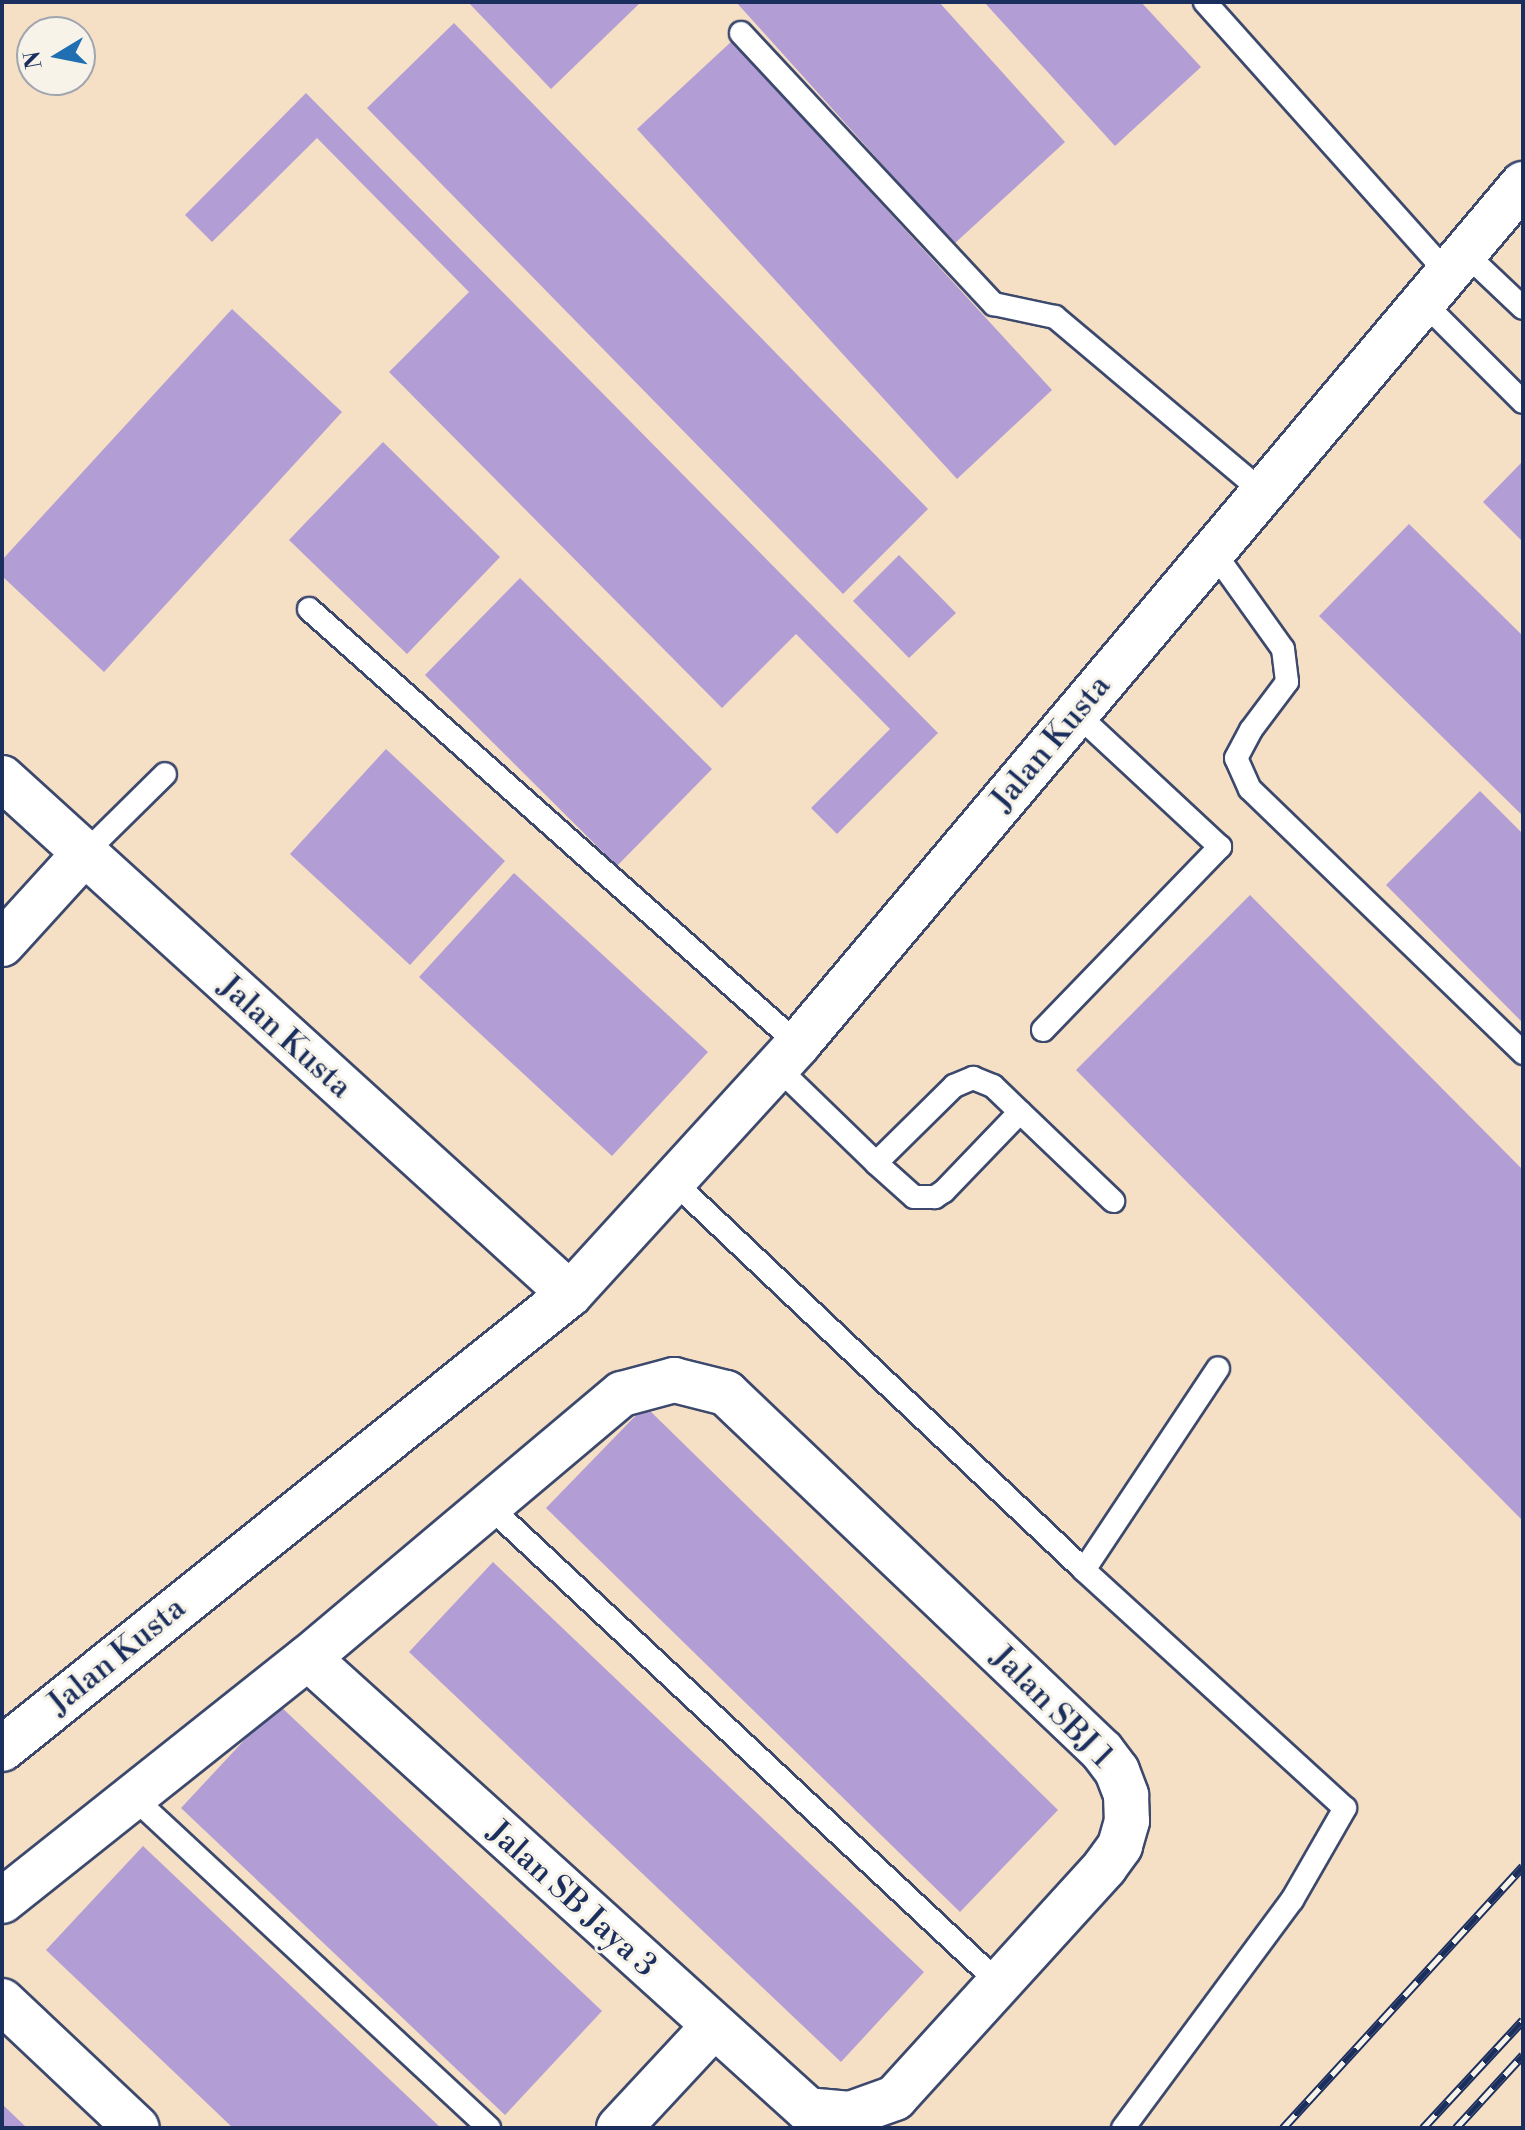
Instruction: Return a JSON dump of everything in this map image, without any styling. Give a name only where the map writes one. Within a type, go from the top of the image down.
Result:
[{"type":"street","name":"Jalan Kusta","points":[[2,1749],[570,1294],[788,1055],[1523,184]]},
{"type":"street","name":"Jalan Kusta","points":[[2,778],[83,855],[570,1294]]},
{"type":"street","points":[[6,932],[83,855]]},
{"type":"street","name":"Jalan SBJ 1","points":[[489,1506],[622,1394],[674,1380],[726,1393],[1102,1751],[1117,1771],[1126,1795],[1127,1821],[1120,1846],[1105,1867],[895,2098],[850,2114]]},
{"type":"street","points":[[2,1901],[308,1658],[489,1506]]},
{"type":"street","name":"Jalan SB Jaya 3","points":[[308,1658],[808,2110],[850,2114]]},
{"type":"street","points":[[2,2001],[137,2128]]},
{"type":"street","points":[[619,2128],[713,2027]]},
{"type":"lane","points":[[1205,2],[1445,276],[1523,402]]},
{"type":"lane","points":[[741,33],[994,304],[1055,317],[1263,492]]},
{"type":"lane","points":[[1445,276],[1523,308]]},
{"type":"lane","points":[[1213,551],[1283,649],[1287,682],[1251,730],[1236,758],[1250,789],[1523,1053]]},
{"type":"lane","points":[[309,609],[788,1055],[876,1163],[914,1197],[935,1197],[1020,1112]]},
{"type":"lane","points":[[1043,1030],[1220,847],[1076,713]]},
{"type":"lane","points":[[83,855],[165,774]]},
{"type":"lane","points":[[876,1163],[963,1080],[983,1080],[1113,1201]]},
{"type":"lane","points":[[673,1181],[1084,1570],[1345,1808],[1292,1900],[1123,2128]]},
{"type":"lane","points":[[1084,1570],[1218,1368]]},
{"type":"lane","points":[[489,1506],[999,1983]]},
{"type":"lane","points":[[133,1797],[489,2128]]},
{"type":"building","points":[[468,2],[641,2],[551,89]]},
{"type":"building","points":[[736,2],[939,2],[1065,142],[954,244]]},
{"type":"building","points":[[984,2],[1141,2],[1201,67],[1115,146]]},
{"type":"building","points":[[454,23],[928,509],[843,594],[367,108]]},
{"type":"building","points":[[732,41],[1052,390],[957,479],[637,129]]},
{"type":"building","points":[[306,93],[938,733],[837,834],[811,808],[890,729],[796,634],[722,708],[389,372],[469,292],[317,138],[212,242],[185,215]]},
{"type":"building","points":[[232,309],[342,412],[104,672],[2,576],[2,560]]},
{"type":"building","points":[[383,442],[500,557],[407,654],[289,540]]},
{"type":"building","points":[[1523,461],[1523,542],[1483,502]]},
{"type":"building","points":[[1409,524],[1523,636],[1523,816],[1319,616]]},
{"type":"building","points":[[899,555],[956,613],[909,658],[853,601]]},
{"type":"building","points":[[520,578],[712,769],[617,866],[425,675]]},
{"type":"building","points":[[386,749],[505,861],[410,965],[290,854]]},
{"type":"building","points":[[1480,791],[1523,834],[1523,1023],[1386,885]]},
{"type":"building","points":[[514,873],[708,1052],[612,1156],[419,977]]},
{"type":"building","points":[[1250,895],[1523,1170],[1523,1521],[1076,1070]]},
{"type":"building","points":[[645,1406],[1058,1810],[960,1912],[546,1508]]},
{"type":"building","points":[[493,1562],[924,1972],[841,2062],[409,1652]]},
{"type":"building","points":[[278,1704],[602,2011],[505,2115],[181,1808]]},
{"type":"building","points":[[143,1846],[441,2128],[233,2128],[46,1950]]},
{"type":"building","points":[[2,2104],[27,2128],[2,2128]]},
{"type":"railway","points":[[1283,2128],[1523,1866]]},
{"type":"railway","points":[[1423,2128],[1523,2020]]},
{"type":"railway","points":[[1456,2128],[1523,2055]]}]
